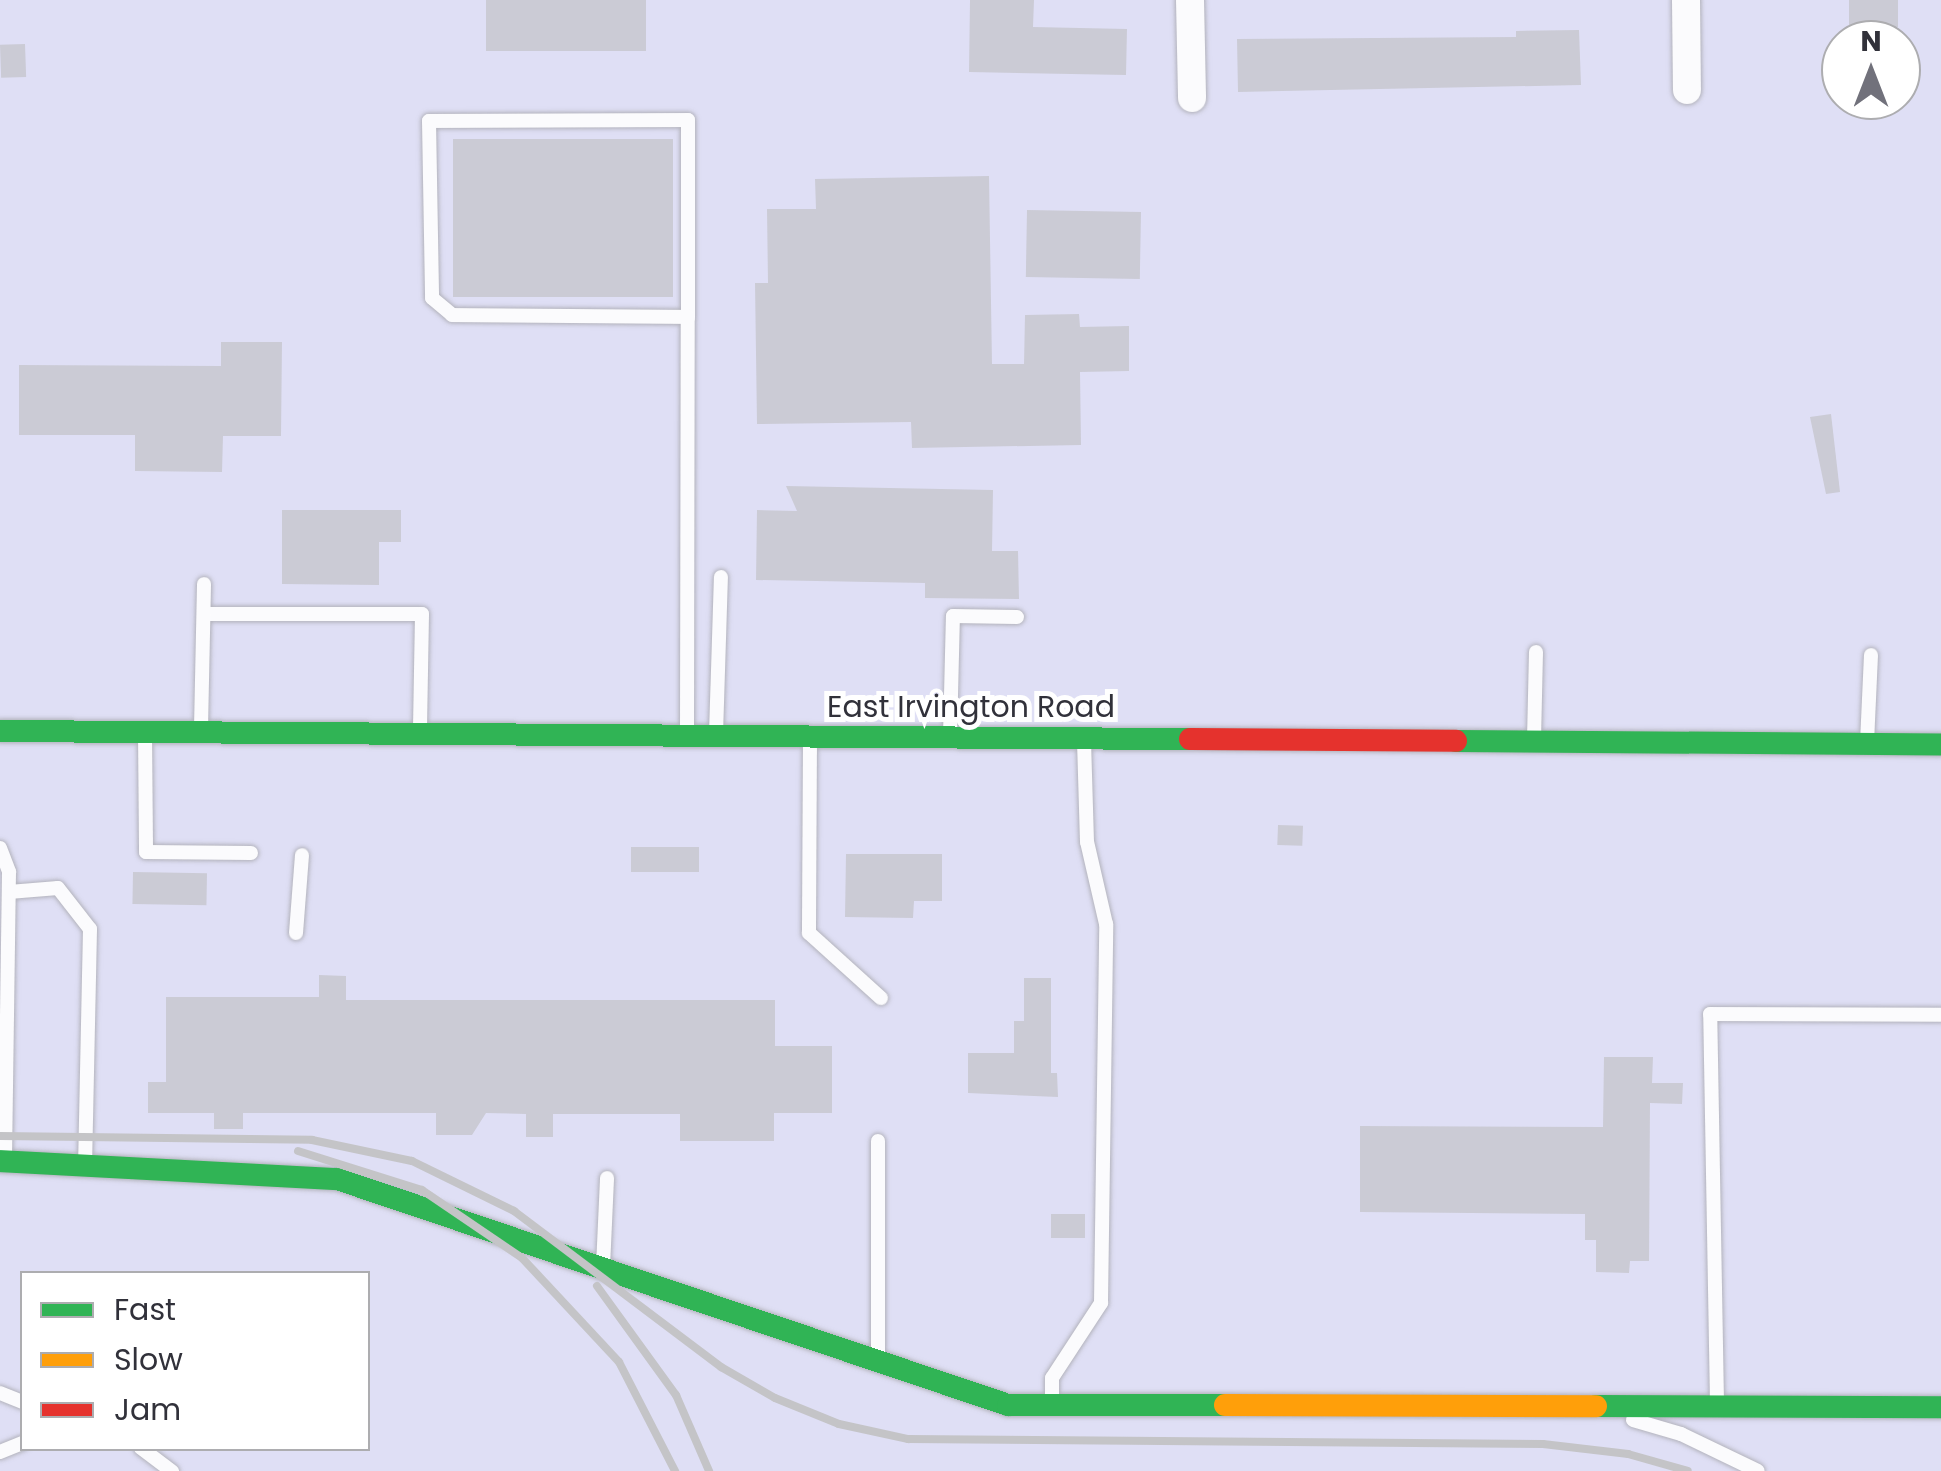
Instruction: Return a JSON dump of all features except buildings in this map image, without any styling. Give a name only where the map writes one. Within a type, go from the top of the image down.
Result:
[{"type":"street","points":[[1190,0],[1192,98]]},
{"type":"street","points":[[1686,0],[1687,90]]},
{"type":"street","name":"East Irvington Road","points":[[0,731],[1941,744]]},
{"type":"street","points":[[2,1161],[337,1179],[988,1402],[1052,1406],[1941,1406]]},
{"type":"lane","points":[[687,735],[688,317],[688,120],[429,120],[432,298],[452,316],[688,317]]},
{"type":"lane","points":[[716,735],[720,577]]},
{"type":"lane","points":[[201,732],[204,584]]},
{"type":"lane","points":[[205,614],[422,614],[420,733]]},
{"type":"lane","points":[[950,737],[953,616],[1017,617]]},
{"type":"lane","points":[[1534,741],[1536,652]]},
{"type":"lane","points":[[1867,743],[1871,655]]},
{"type":"lane","points":[[145,732],[146,852],[251,854]]},
{"type":"lane","points":[[810,736],[808,932],[881,998]]},
{"type":"lane","points":[[1052,1406],[1052,1378],[1101,1304],[1106,924],[1086,842],[1084,738]]},
{"type":"lane","points":[[0,848],[9,892],[2,1161]]},
{"type":"lane","points":[[296,933],[302,855]]},
{"type":"lane","points":[[9,892],[58,888],[90,929],[85,1165]]},
{"type":"lane","points":[[1717,1406],[1710,1014],[1941,1016]]},
{"type":"lane","points":[[878,1141],[878,1364]]},
{"type":"lane","points":[[603,1271],[607,1178]]},
{"type":"lane","points":[[1580,1405],[1681,1434],[1758,1471]]},
{"type":"lane","points":[[145,1451],[172,1471]]},
{"type":"shaded area","points":[[0,0],[1941,0],[1941,1471],[0,1471]]},
{"type":"railway","points":[[0,1136],[312,1140],[412,1161],[514,1211],[721,1367],[775,1398],[839,1424],[908,1439],[1543,1444],[1628,1454],[1688,1471]]},
{"type":"railway","points":[[298,1151],[422,1190],[522,1258],[619,1362],[675,1471]]},
{"type":"railway","points":[[597,1286],[676,1395],[709,1471]]},
{"type":"traffic: fast","points":[[0,731],[1190,739]]},
{"type":"traffic: fast","points":[[1456,741],[1941,744]]},
{"type":"traffic: fast","points":[[0,1161],[337,1179],[1008,1405],[1225,1405]]},
{"type":"traffic: fast","points":[[1596,1406],[1941,1407]]},
{"type":"traffic: slow","points":[[1225,1405],[1596,1406]]},
{"type":"traffic: jam","points":[[1190,739],[1456,741]]}]
